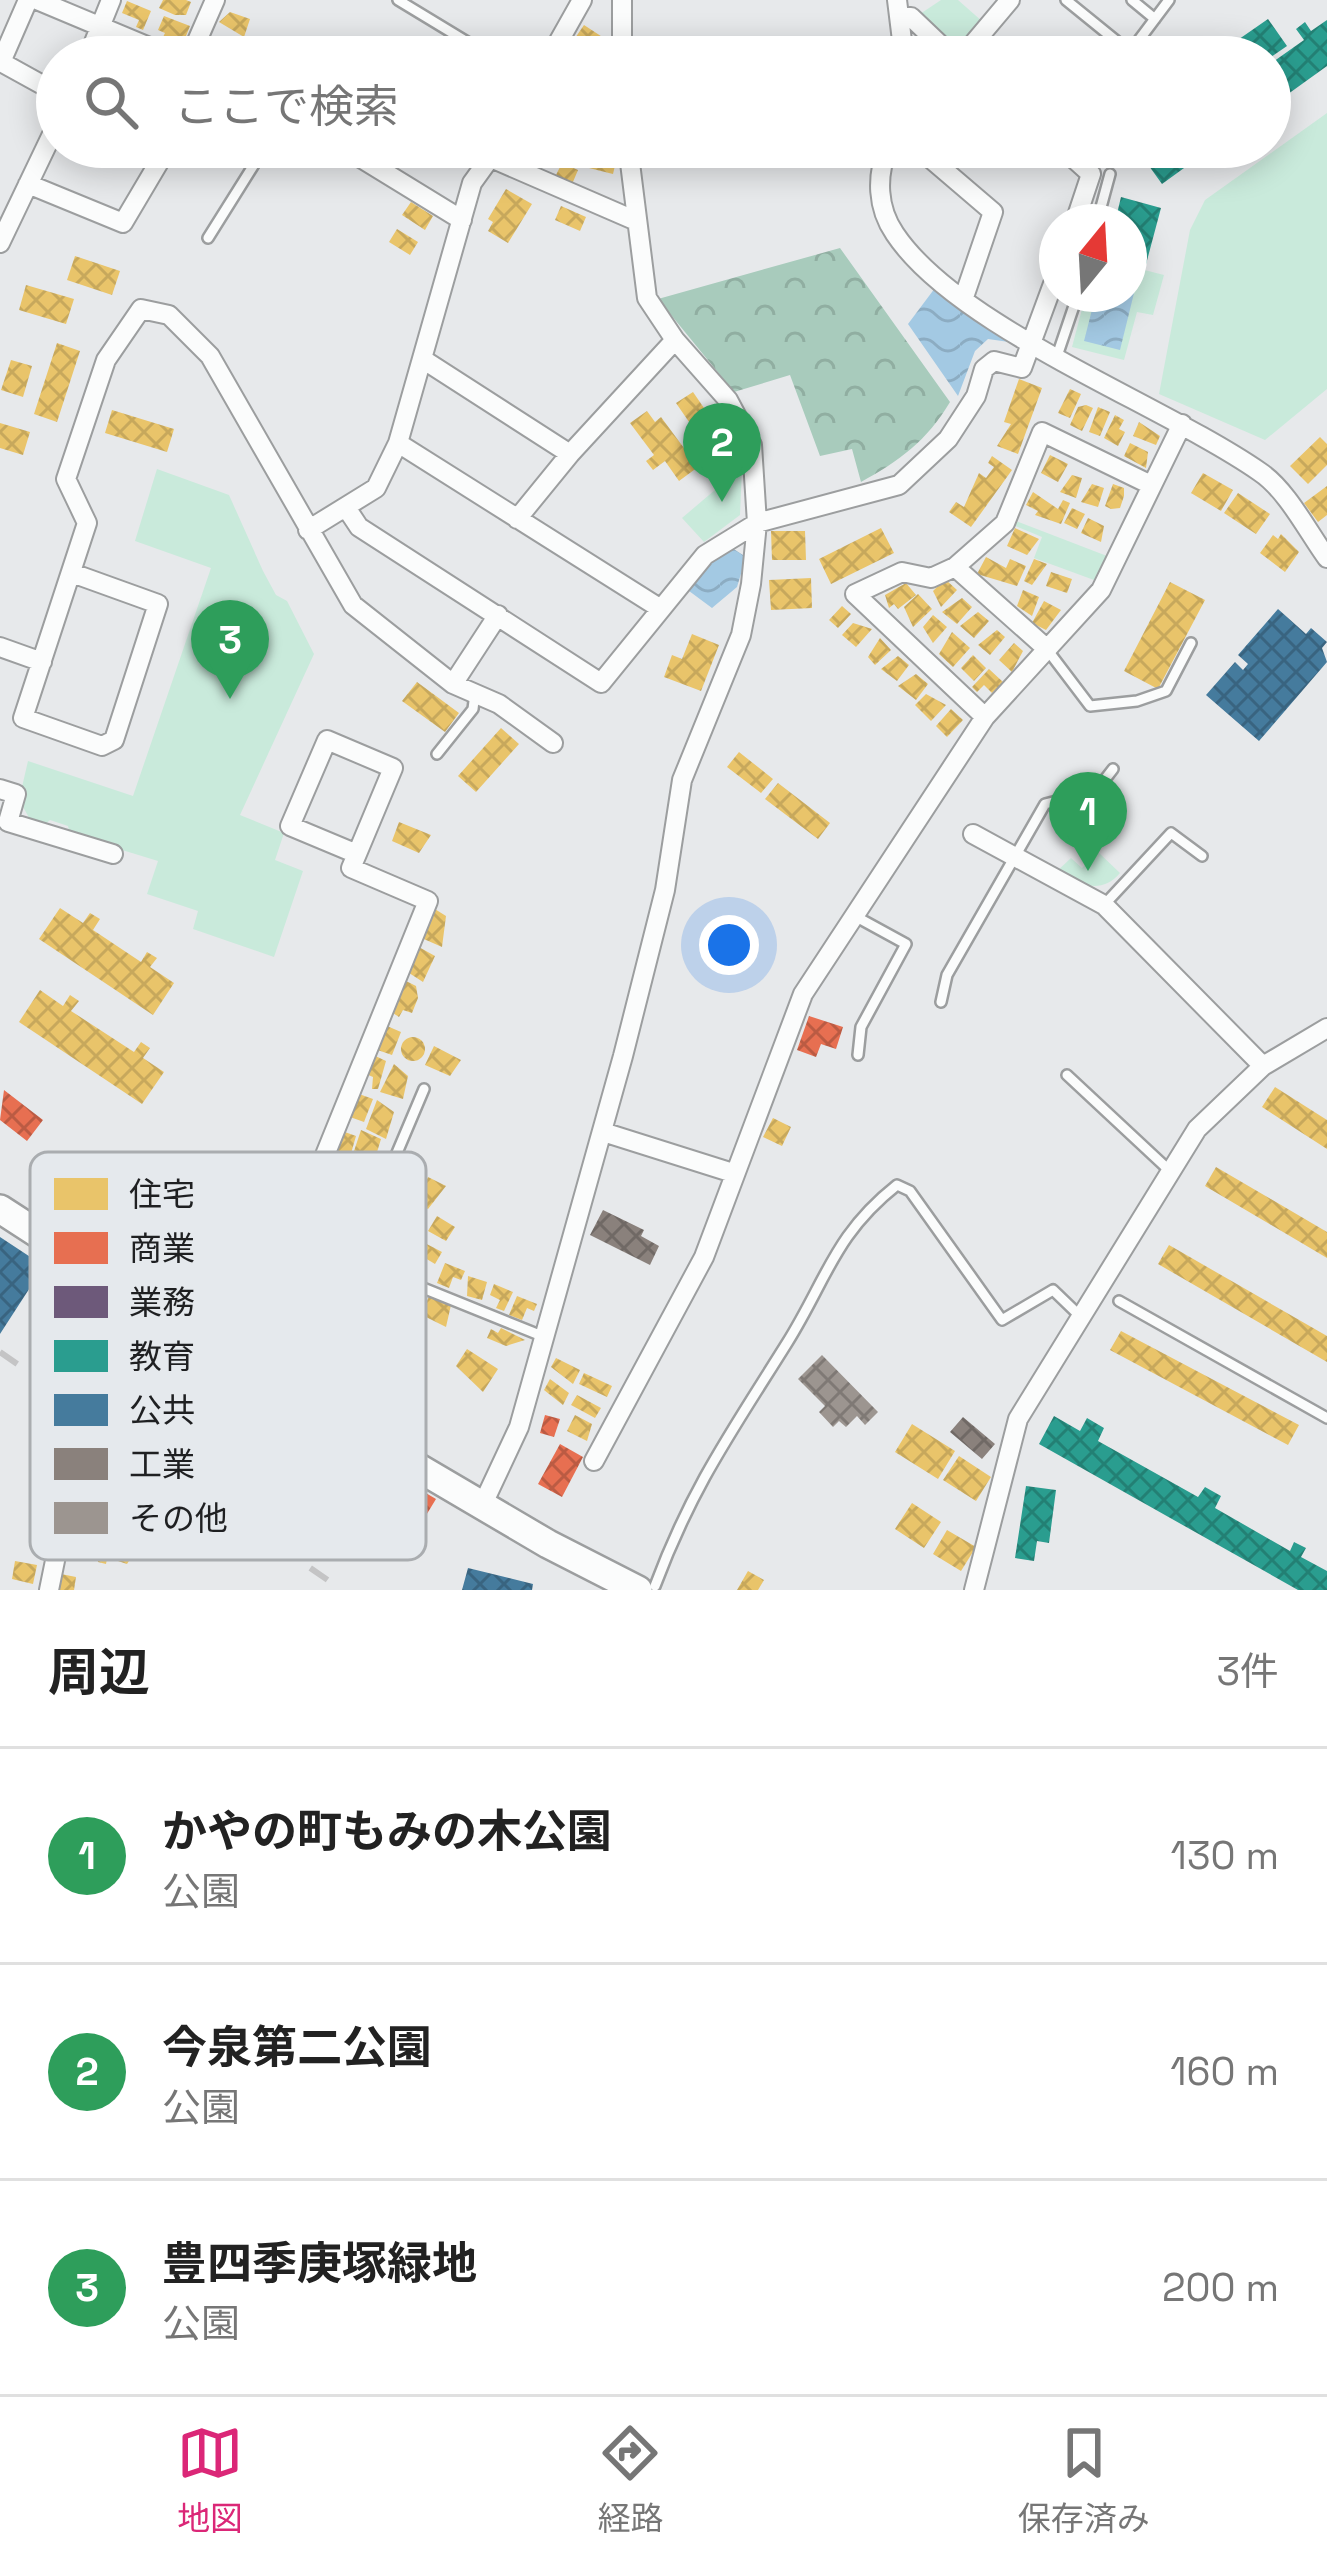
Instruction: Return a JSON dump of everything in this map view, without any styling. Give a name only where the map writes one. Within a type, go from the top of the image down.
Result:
[{"type":"main road","points":[[0,1209],[30,1228]]},
{"type":"main road","points":[[426,1473],[600,1580],[646,1588]]},
{"type":"street","points":[[36,81],[1,62],[32,0],[124,36]]},
{"type":"street","points":[[97,36],[111,0]]},
{"type":"street","points":[[199,36],[215,0]]},
{"type":"street","points":[[562,36],[582,0]]},
{"type":"street","points":[[622,0],[622,36]]},
{"type":"street","points":[[977,36],[1010,0]]},
{"type":"street","points":[[899,9],[933,36]]},
{"type":"street","points":[[0,243],[36,167]]},
{"type":"street","points":[[28,184],[123,223],[156,168]]},
{"type":"street","points":[[377,168],[462,220]]},
{"type":"street","points":[[308,530],[376,488],[398,443],[472,183],[483,168]]},
{"type":"street","points":[[527,168],[634,220]]},
{"type":"street","points":[[482,1506],[514,1440],[603,1132],[664,890],[682,780],[741,634],[757,524],[752,445],[710,376],[675,340],[641,283],[630,168]]},
{"type":"street","points":[[882,168],[883,213],[909,250],[964,297],[1033,343],[1266,476],[1327,558]]},
{"type":"street","points":[[942,168],[993,212],[964,297]]},
{"type":"street","points":[[1081,204],[1091,174],[1084,168]]},
{"type":"street","points":[[71,573],[158,604],[114,740],[102,746],[23,718],[87,524],[65,479],[106,360],[142,309],[169,315],[210,356],[353,605],[453,684],[476,693],[553,743]]},
{"type":"street","points":[[347,509],[359,527],[601,682],[705,555],[757,524],[899,485],[948,439],[976,396],[984,369],[994,361],[1022,368],[1044,312]]},
{"type":"street","points":[[517,519],[675,340]]},
{"type":"street","points":[[424,360],[570,454]]},
{"type":"street","points":[[594,1461],[698,1269],[803,994],[985,717],[1101,590],[1182,424]]},
{"type":"street","points":[[985,717],[855,594],[902,572],[931,578],[955,567],[1005,523],[1042,432],[1149,484]]},
{"type":"street","points":[[398,443],[661,609]]},
{"type":"street","points":[[955,567],[1046,648]]},
{"type":"street","points":[[453,684],[498,615]]},
{"type":"street","points":[[0,647],[42,662]]},
{"type":"street","points":[[326,1152],[428,901],[351,868],[357,854],[393,768],[326,740],[290,826],[357,854]]},
{"type":"street","points":[[0,789],[16,794],[8,822],[113,854]]},
{"type":"street","points":[[973,834],[1011,859],[1104,905],[1263,1066]]},
{"type":"street","points":[[974,1590],[988,1551],[1009,1439],[1197,1129],[1263,1066],[1327,1028]]},
{"type":"street","points":[[603,1132],[733,1174]]},
{"type":"street","points":[[49,1590],[55,1560]]},
{"type":"lane","points":[[398,0],[457,36]]},
{"type":"lane","points":[[1066,0],[1110,36]]},
{"type":"lane","points":[[1132,0],[1155,19]]},
{"type":"lane","points":[[1142,36],[1169,0]]},
{"type":"lane","points":[[208,238],[253,168]]},
{"type":"lane","points":[[1102,204],[1110,174]]},
{"type":"lane","points":[[1058,356],[1072,312]]},
{"type":"lane","points":[[1046,648],[1090,706],[1137,701],[1166,691],[1192,644]]},
{"type":"lane","points":[[436,754],[472,709],[476,693]]},
{"type":"lane","points":[[941,1002],[947,975],[1045,804],[1096,791],[1113,770]]},
{"type":"lane","points":[[1104,905],[1171,833],[1202,856]]},
{"type":"lane","points":[[853,915],[906,944],[860,1027],[859,1054]]},
{"type":"lane","points":[[1066,1075],[1172,1172]]},
{"type":"lane","points":[[397,1152],[424,1089]]},
{"type":"lane","points":[[646,1588],[694,1491],[789,1341],[840,1240],[897,1186],[910,1191],[1002,1319],[1053,1290],[1082,1317]]},
{"type":"lane","points":[[426,1289],[542,1336]]},
{"type":"lane","points":[[1119,1300],[1327,1418]]},
{"type":"green space","points":[[941,0],[958,0],[983,22],[972,36],[938,36],[917,16]]},
{"type":"green space","points":[[1327,113],[1327,389],[1265,440],[1159,394],[1190,230],[1205,200],[1250,168],[1291,168],[1291,139]]},
{"type":"green space","points":[[840,248],[950,402],[911,449],[861,482],[852,449],[820,456],[790,375],[734,392],[658,299]]},
{"type":"green space","points":[[1147,271],[1164,275],[1153,315],[1137,312],[1147,312]]},
{"type":"green space","points":[[1081,312],[1137,312],[1124,360],[1072,347]]},
{"type":"green space","points":[[742,467],[740,515],[704,542],[682,518]]},
{"type":"green space","points":[[157,469],[229,495],[263,571],[276,595],[287,601],[314,654],[240,815],[284,833],[275,860],[303,871],[274,957],[193,929],[198,911],[147,894],[158,861],[70,834],[68,826],[50,820],[44,825],[31,821],[19,800],[28,761],[133,796],[211,568],[135,541]]},
{"type":"green space","points":[[1016,521],[1107,556],[1094,580],[1034,558],[1042,537],[1013,525]]},
{"type":"green space","points":[[1098,852],[1120,873],[1113,880],[1089,886],[1054,874],[1071,858],[1082,868]]},
{"type":"water","points":[[935,288],[1009,342],[988,339],[975,351],[958,396],[908,324]]},
{"type":"water","points":[[1091,312],[1129,312],[1120,350],[1084,341]]},
{"type":"water","points":[[729,546],[746,557],[737,587],[712,608],[685,588]]},
{"type":"building: 住宅","points":[[163,0],[191,2],[186,15],[175,15],[159,8]]},
{"type":"building: 住宅","points":[[127,1],[151,11],[143,30],[136,27],[139,20],[122,13]]},
{"type":"building: 住宅","points":[[230,12],[250,19],[244,36],[219,22]]},
{"type":"building: 住宅","points":[[164,16],[190,26],[186,36],[164,36],[158,30]]},
{"type":"building: 住宅","points":[[584,25],[601,36],[576,36]]},
{"type":"building: 住宅","points":[[560,168],[578,170],[570,189],[553,181]]},
{"type":"building: 住宅","points":[[506,189],[532,204],[508,243],[488,231],[493,222],[488,219]]},
{"type":"building: 住宅","points":[[411,202],[433,216],[425,230],[402,215]]},
{"type":"building: 住宅","points":[[561,206],[586,217],[580,231],[555,220]]},
{"type":"building: 住宅","points":[[397,229],[418,242],[410,255],[389,242]]},
{"type":"building: 住宅","points":[[75,256],[120,271],[112,295],[67,280]]},
{"type":"building: 住宅","points":[[26,285],[74,299],[66,324],[19,310]]},
{"type":"building: 住宅","points":[[57,343],[80,351],[57,422],[34,414]]},
{"type":"building: 住宅","points":[[11,360],[32,366],[23,397],[1,390]]},
{"type":"building: 住宅","points":[[1019,379],[1042,388],[1018,454],[997,446],[1011,424],[1004,422]]},
{"type":"building: 住宅","points":[[1070,389],[1081,394],[1070,418],[1058,413]]},
{"type":"building: 住宅","points":[[693,392],[715,424],[698,435],[676,403]]},
{"type":"building: 住宅","points":[[1078,407],[1093,408],[1082,431],[1070,425]]},
{"type":"building: 住宅","points":[[1098,407],[1110,412],[1100,436],[1089,432]]},
{"type":"building: 住宅","points":[[112,410],[174,429],[167,452],[105,433]]},
{"type":"building: 住宅","points":[[647,411],[655,422],[661,417],[698,467],[679,481],[665,461],[653,470],[646,461],[654,455],[630,423]]},
{"type":"building: 住宅","points":[[1115,415],[1124,420],[1119,429],[1125,432],[1118,446],[1104,438]]},
{"type":"building: 住宅","points":[[1139,422],[1160,436],[1156,445],[1133,436]]},
{"type":"building: 住宅","points":[[0,423],[30,432],[23,455],[0,448]]},
{"type":"building: 住宅","points":[[1320,437],[1327,444],[1327,465],[1308,484],[1290,466]]},
{"type":"building: 住宅","points":[[1130,443],[1148,452],[1146,468],[1124,456]]},
{"type":"building: 住宅","points":[[1050,455],[1068,464],[1058,482],[1041,473]]},
{"type":"building: 住宅","points":[[992,456],[1012,470],[971,527],[949,512],[956,502],[964,507],[979,473],[986,478],[994,467],[988,463]]},
{"type":"building: 住宅","points":[[1203,473],[1233,490],[1221,511],[1191,493]]},
{"type":"building: 住宅","points":[[1072,475],[1082,478],[1076,498],[1060,492]]},
{"type":"building: 住宅","points":[[1092,484],[1104,488],[1098,507],[1081,502]]},
{"type":"building: 住宅","points":[[1113,484],[1124,488],[1124,496],[1120,508],[1111,509],[1105,506]]},
{"type":"building: 住宅","points":[[1327,486],[1327,515],[1318,522],[1304,503]]},
{"type":"building: 住宅","points":[[1033,492],[1058,509],[1063,500],[1070,503],[1061,524],[1035,515],[1038,511],[1026,505]]},
{"type":"building: 住宅","points":[[1238,493],[1270,514],[1256,534],[1224,513]]},
{"type":"building: 住宅","points":[[1072,508],[1085,514],[1077,529],[1064,523]]},
{"type":"building: 住宅","points":[[1088,518],[1104,526],[1101,542],[1081,533]]},
{"type":"building: 住宅","points":[[881,528],[894,553],[831,584],[819,559]]},
{"type":"building: 住宅","points":[[1015,528],[1039,539],[1027,555],[1007,546]]},
{"type":"building: 住宅","points":[[771,531],[805,531],[806,560],[772,560]]},
{"type":"building: 住宅","points":[[1281,534],[1299,552],[1285,572],[1260,553],[1273,535],[1278,539]]},
{"type":"building: 住宅","points":[[986,557],[1006,568],[1010,559],[1026,566],[1017,586],[977,574]]},
{"type":"building: 住宅","points":[[1034,559],[1047,564],[1032,585],[1024,581]]},
{"type":"building: 住宅","points":[[1051,572],[1072,579],[1067,593],[1046,586]]},
{"type":"building: 住宅","points":[[811,578],[812,608],[771,610],[769,580]]},
{"type":"building: 住宅","points":[[945,579],[957,590],[941,607],[933,591]]},
{"type":"building: 住宅","points":[[1170,582],[1205,600],[1158,689],[1124,671]]},
{"type":"building: 住宅","points":[[906,583],[916,595],[898,609],[894,604],[889,608],[885,595]]},
{"type":"building: 住宅","points":[[1023,590],[1039,597],[1032,616],[1017,606]]},
{"type":"building: 住宅","points":[[918,594],[932,609],[913,627],[904,607]]},
{"type":"building: 住宅","points":[[962,598],[972,607],[957,624],[942,612]]},
{"type":"building: 住宅","points":[[1044,601],[1061,610],[1046,630],[1032,623]]},
{"type":"building: 住宅","points":[[842,606],[851,614],[838,628],[829,620]]},
{"type":"building: 住宅","points":[[978,612],[989,621],[974,638],[960,626]]},
{"type":"building: 住宅","points":[[933,615],[947,627],[933,643],[923,627]]},
{"type":"building: 住宅","points":[[853,623],[872,629],[856,647],[842,635]]},
{"type":"building: 住宅","points":[[997,630],[1005,637],[990,655],[978,645]]},
{"type":"building: 住宅","points":[[952,632],[970,648],[953,667],[939,654]]},
{"type":"building: 住宅","points":[[692,634],[719,645],[701,691],[664,677],[672,655],[682,659]]},
{"type":"building: 住宅","points":[[880,638],[891,650],[875,665],[868,657]]},
{"type":"building: 住宅","points":[[1014,643],[1023,651],[1012,672],[999,660]]},
{"type":"building: 住宅","points":[[973,655],[986,668],[974,681],[961,668]]},
{"type":"building: 住宅","points":[[898,656],[909,665],[897,681],[881,669]]},
{"type":"building: 住宅","points":[[989,669],[1003,682],[992,693],[984,685],[977,692],[972,687]]},
{"type":"building: 住宅","points":[[916,674],[928,684],[916,700],[898,686]]},
{"type":"building: 住宅","points":[[417,682],[459,713],[445,732],[402,701]]},
{"type":"building: 住宅","points":[[926,694],[946,705],[931,721],[915,705]]},
{"type":"building: 住宅","points":[[951,709],[963,720],[947,737],[936,726]]},
{"type":"building: 住宅","points":[[501,728],[519,744],[476,792],[458,776]]},
{"type":"building: 住宅","points":[[739,752],[773,779],[761,793],[727,767]]},
{"type":"building: 住宅","points":[[778,783],[830,823],[818,839],[765,799]]},
{"type":"building: 住宅","points":[[399,822],[431,835],[419,853],[392,841]]},
{"type":"building: 住宅","points":[[430,906],[446,916],[442,947],[417,936]]},
{"type":"building: 住宅","points":[[60,908],[83,923],[90,913],[100,919],[93,930],[141,962],[147,952],[157,958],[150,967],[174,983],[153,1015],[39,939]]},
{"type":"building: 住宅","points":[[417,946],[435,956],[423,982],[406,971]]},
{"type":"building: 住宅","points":[[400,978],[416,986],[418,998],[412,1013],[403,1010],[399,1017],[390,1011]]},
{"type":"building: 住宅","points":[[40,990],[63,1006],[70,995],[79,1001],[71,1011],[134,1052],[141,1042],[150,1048],[143,1058],[164,1072],[142,1104],[19,1022]]},
{"type":"building: 住宅","points":[[380,1023],[401,1032],[392,1055],[369,1047]]},
{"type":"building: 住宅","points":[[413,1037],[422,1040],[422,1058],[413,1061],[404,1058],[401,1049],[404,1040]]},
{"type":"building: 住宅","points":[[434,1046],[461,1060],[450,1076],[425,1065]]},
{"type":"building: 住宅","points":[[367,1052],[386,1061],[378,1089],[372,1089],[373,1077],[359,1071]]},
{"type":"building: 住宅","points":[[394,1064],[408,1076],[403,1099],[380,1092]]},
{"type":"building: 住宅","points":[[1275,1087],[1327,1120],[1327,1149],[1262,1107]]},
{"type":"building: 住宅","points":[[359,1094],[373,1099],[364,1122],[350,1117]]},
{"type":"building: 住宅","points":[[377,1100],[394,1112],[386,1139],[366,1129]]},
{"type":"building: 住宅","points":[[773,1118],[791,1127],[782,1146],[763,1137]]},
{"type":"building: 住宅","points":[[361,1130],[381,1139],[377,1152],[354,1152]]},
{"type":"building: 住宅","points":[[342,1131],[356,1136],[351,1152],[335,1152]]},
{"type":"building: 住宅","points":[[1216,1167],[1327,1232],[1327,1258],[1205,1186]]},
{"type":"building: 住宅","points":[[428,1177],[446,1186],[428,1209],[426,1208]]},
{"type":"building: 住宅","points":[[437,1216],[455,1227],[446,1241],[428,1231]]},
{"type":"building: 住宅","points":[[426,1244],[442,1252],[435,1264],[426,1259]]},
{"type":"building: 住宅","points":[[1169,1245],[1327,1336],[1327,1362],[1158,1264]]},
{"type":"building: 住宅","points":[[445,1263],[465,1271],[461,1280],[453,1277],[449,1288],[437,1283]]},
{"type":"building: 住宅","points":[[468,1276],[487,1282],[482,1300],[467,1296]]},
{"type":"building: 住宅","points":[[494,1284],[513,1292],[504,1311],[496,1308],[500,1300],[490,1295]]},
{"type":"building: 住宅","points":[[431,1293],[451,1305],[446,1327],[426,1317]]},
{"type":"building: 住宅","points":[[517,1296],[537,1304],[534,1311],[527,1308],[522,1320],[509,1315]]},
{"type":"building: 住宅","points":[[501,1328],[525,1340],[506,1346],[487,1338],[491,1329],[498,1333]]},
{"type":"building: 住宅","points":[[1121,1331],[1299,1425],[1288,1445],[1110,1350]]},
{"type":"building: 住宅","points":[[467,1349],[498,1369],[483,1392],[456,1366]]},
{"type":"building: 住宅","points":[[556,1358],[580,1370],[573,1384],[551,1367]]},
{"type":"building: 住宅","points":[[584,1373],[612,1386],[607,1397],[579,1384]]},
{"type":"building: 住宅","points":[[550,1379],[569,1393],[563,1405],[544,1390]]},
{"type":"building: 住宅","points":[[577,1395],[601,1408],[595,1418],[571,1405]]},
{"type":"building: 住宅","points":[[575,1415],[592,1424],[587,1441],[567,1431]]},
{"type":"building: 住宅","points":[[912,1424],[955,1451],[938,1479],[895,1452]]},
{"type":"building: 住宅","points":[[959,1456],[991,1477],[976,1501],[943,1480]]},
{"type":"building: 住宅","points":[[912,1503],[941,1522],[924,1548],[895,1529]]},
{"type":"building: 住宅","points":[[947,1530],[976,1547],[961,1571],[933,1554]]},
{"type":"building: 住宅","points":[[15,1561],[37,1565],[33,1584],[12,1579]]},
{"type":"building: 住宅","points":[[748,1571],[764,1580],[758,1590],[737,1590]]},
{"type":"building: 住宅","points":[[61,1574],[76,1577],[74,1590],[58,1590]]},
{"type":"building: 商業","points":[[809,1016],[843,1027],[836,1049],[821,1044],[816,1057],[797,1050]]},
{"type":"building: 商業","points":[[4,1090],[43,1120],[27,1141],[0,1120]]},
{"type":"building: 商業","points":[[545,1415],[560,1419],[554,1437],[540,1433]]},
{"type":"building: 商業","points":[[560,1444],[583,1457],[562,1497],[538,1484]]},
{"type":"building: 商業","points":[[426,1493],[436,1499],[426,1515]]},
{"type":"building: 教育","points":[[1268,19],[1280,36],[1244,36]]},
{"type":"building: 教育","points":[[1327,20],[1327,66],[1291,92],[1291,49],[1304,40],[1296,29],[1305,22],[1311,31]]},
{"type":"building: 教育","points":[[1150,168],[1184,168],[1162,184]]},
{"type":"building: 教育","points":[[1121,197],[1146,204],[1119,204]]},
{"type":"building: 教育","points":[[1147,204],[1161,208],[1147,260]]},
{"type":"building: 教育","points":[[1054,1416],[1080,1431],[1087,1418],[1104,1428],[1098,1441],[1198,1497],[1205,1487],[1221,1496],[1215,1508],[1290,1551],[1294,1542],[1306,1548],[1301,1557],[1327,1571],[1327,1590],[1298,1590],[1039,1444]]},
{"type":"building: 教育","points":[[1026,1486],[1056,1490],[1049,1543],[1037,1541],[1034,1561],[1015,1558]]},
{"type":"building: 公共","points":[[1278,609],[1306,634],[1311,628],[1327,642],[1322,648],[1327,662],[1259,741],[1206,695],[1235,662],[1243,670],[1248,664],[1238,655]]},
{"type":"building: 公共","points":[[0,1237],[30,1257],[30,1288],[0,1334]]},
{"type":"building: 公共","points":[[468,1568],[533,1584],[532,1590],[462,1590]]},
{"type":"building: 工業","points":[[603,1210],[644,1230],[641,1236],[659,1246],[650,1265],[590,1235]]},
{"type":"building: 工業","points":[[963,1417],[995,1444],[982,1459],[950,1432]]},
{"type":"building: その他","points":[[822,1355],[878,1412],[865,1425],[857,1416],[846,1427],[839,1421],[833,1427],[819,1412],[825,1406],[798,1379]]},
{"type":"railway","points":[[0,1352],[30,1373]]},
{"type":"railway","points":[[299,1560],[342,1590]]},
{"type":"place","name":"今泉第二公園","points":[[722,502]]},
{"type":"place","name":"豊四季庚塚緑地","points":[[230,699]]},
{"type":"place","name":"かやの町もみの木公園","points":[[1088,871]]}]
